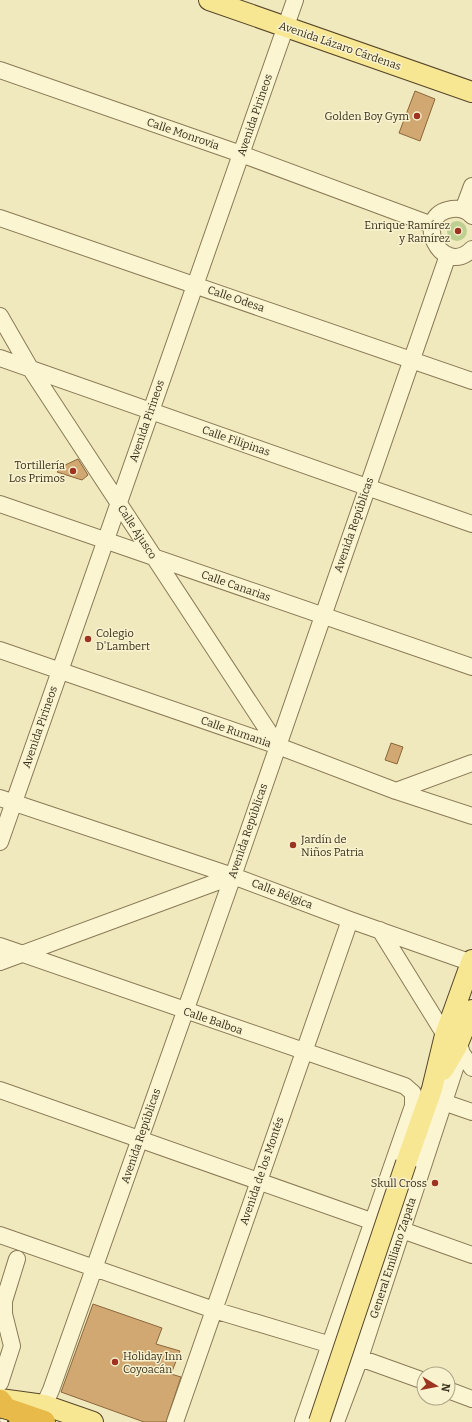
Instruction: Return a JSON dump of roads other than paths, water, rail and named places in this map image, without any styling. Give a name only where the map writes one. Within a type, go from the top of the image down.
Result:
[{"type":"highway","points":[[0,1400],[6,1409],[44,1413]]},
{"type":"main road","name":"Avenida Lázaro Cárdenas","points":[[209,0],[472,92]]},
{"type":"main road","name":"General Emiliano Zapata","points":[[438,1095],[446,1035],[472,962]]},
{"type":"main road","name":"General Emiliano Zapata","points":[[319,1422],[406,1163],[438,1095],[470,1016]]},
{"type":"main road","points":[[44,1413],[93,1422]]},
{"type":"street","name":"Avenida Pirineos","points":[[0,842],[7,801],[60,672],[295,0]]},
{"type":"street","name":"Calle Monrovia","points":[[0,70],[241,154],[432,225]]},
{"type":"street","points":[[472,186],[468,213],[456,208],[441,213],[432,225],[433,240],[436,247],[448,255],[463,255],[472,249]]},
{"type":"street","name":"Calle Odesa","points":[[0,218],[472,381]]},
{"type":"street","name":"Avenida Repúblicas","points":[[44,1413],[184,1010],[233,876],[448,255]]},
{"type":"street","name":"Calle Ajusco","points":[[0,316],[30,368],[153,558],[278,746]]},
{"type":"street","name":"Calle Filipinas","points":[[0,358],[472,524]]},
{"type":"street","name":"Calle Canarias","points":[[0,504],[472,667]]},
{"type":"street","name":"Calle Rumania","points":[[0,650],[60,672],[278,746],[396,791],[472,816]]},
{"type":"street","points":[[396,791],[472,763]]},
{"type":"street","name":"Calle Bélgica","points":[[7,801],[233,876],[350,920],[472,962]]},
{"type":"street","points":[[0,962],[233,876]]},
{"type":"street","name":"Avenida de los Montés","points":[[175,1422],[350,920]]},
{"type":"street","points":[[380,930],[446,1035]]},
{"type":"street","name":"Calle Balboa","points":[[0,946],[405,1086],[413,1093],[413,1106],[374,1222]]},
{"type":"street","name":"General Emiliano Zapata","points":[[336,1422],[360,1358],[402,1230],[438,1095],[461,1052],[470,1016]]},
{"type":"street","points":[[461,1052],[472,1068]]},
{"type":"street","points":[[0,1090],[140,1138],[374,1222],[303,1422]]},
{"type":"street","points":[[438,1095],[472,1112]]},
{"type":"street","points":[[402,1230],[472,1255]]},
{"type":"street","points":[[0,1235],[214,1310],[330,1345]]},
{"type":"street","points":[[0,1384],[12,1346],[4,1314],[4,1301],[17,1259]]},
{"type":"street","points":[[360,1358],[416,1378]]},
{"type":"street","points":[[456,1393],[472,1399]]},
{"type":"railway","points":[[0,1420],[7,1422]]},
{"type":"place","name":"Golden Boy Gym","points":[[417,116]]},
{"type":"place","name":"Enrique Ramírez y Ramírez","points":[[458,231]]},
{"type":"place","name":"Tortillería Los Primos","points":[[73,471]]},
{"type":"place","name":"Colegio D'Lambert","points":[[88,639]]},
{"type":"place","name":"Jardín de Niños Patria","points":[[293,845]]},
{"type":"place","name":"Skull Cross","points":[[435,1183]]},
{"type":"place","name":"Holiday Inn Coyoacán","points":[[115,1362]]}]
